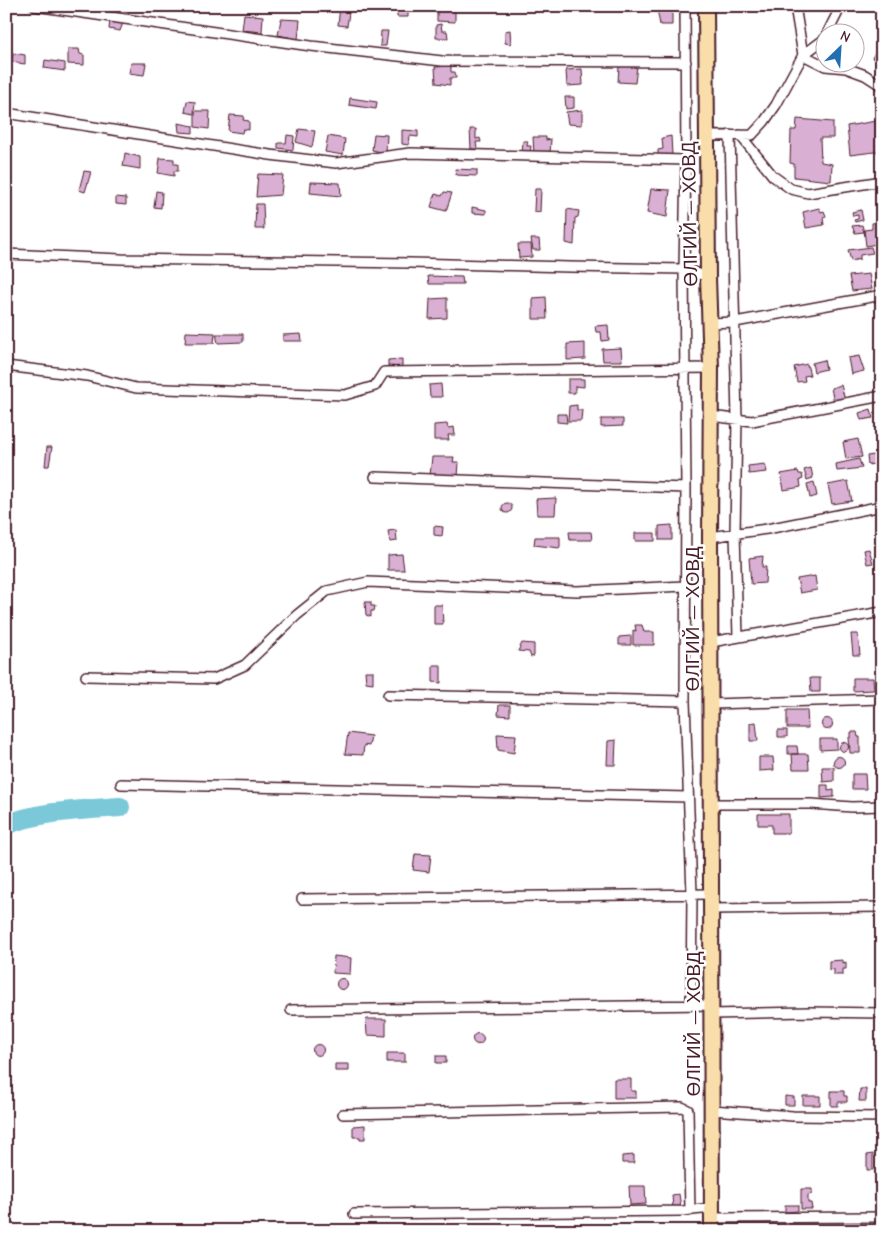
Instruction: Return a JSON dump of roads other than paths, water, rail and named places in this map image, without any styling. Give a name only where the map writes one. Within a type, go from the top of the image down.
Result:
[{"type":"highway","name":"ӨЛГИЙ — ХОВД","points":[[706,6],[710,368],[712,1219]]},
{"type":"street","points":[[35,6],[311,46],[442,61],[686,62]]},
{"type":"street","points":[[685,6],[685,701],[692,894],[691,1005]]},
{"type":"street","points":[[795,6],[803,55]]},
{"type":"street","points":[[833,22],[841,6]]},
{"type":"street","points":[[707,136],[752,135],[776,105],[803,55],[816,45]]},
{"type":"street","points":[[803,55],[825,66],[846,68],[865,75],[882,86]]},
{"type":"street","points":[[6,113],[270,155],[336,163],[410,153],[686,160]]},
{"type":"street","points":[[730,135],[737,419],[735,533],[738,637]]},
{"type":"street","points":[[740,135],[773,176],[791,188],[808,193],[882,181]]},
{"type":"street","points":[[6,254],[121,259],[684,269],[708,277]]},
{"type":"street","points":[[709,323],[735,322],[882,295]]},
{"type":"street","points":[[6,366],[87,376],[136,388],[345,395],[375,386],[384,372],[710,368]]},
{"type":"street","points":[[710,416],[752,421],[882,396]]},
{"type":"street","points":[[375,477],[686,488]]},
{"type":"street","points":[[710,537],[767,529],[882,506]]},
{"type":"street","points":[[86,676],[214,679],[245,665],[297,616],[327,591],[368,582],[577,591],[685,586]]},
{"type":"street","points":[[711,642],[882,612]]},
{"type":"street","points":[[388,695],[685,701]]},
{"type":"street","points":[[711,704],[882,699]]},
{"type":"street","points":[[121,784],[688,797]]},
{"type":"street","points":[[712,804],[882,806]]},
{"type":"street","points":[[302,899],[712,894]]},
{"type":"street","points":[[712,909],[882,907]]},
{"type":"street","points":[[291,1010],[691,1005],[712,1009],[882,1013]]},
{"type":"street","points":[[344,1114],[682,1107],[688,1110],[690,1210]]},
{"type":"street","points":[[712,1110],[793,1116],[882,1117]]},
{"type":"street","points":[[354,1214],[690,1210],[712,1219],[882,1217]]},
{"type":"waterway","points":[[6,825],[47,814],[120,807]]}]
